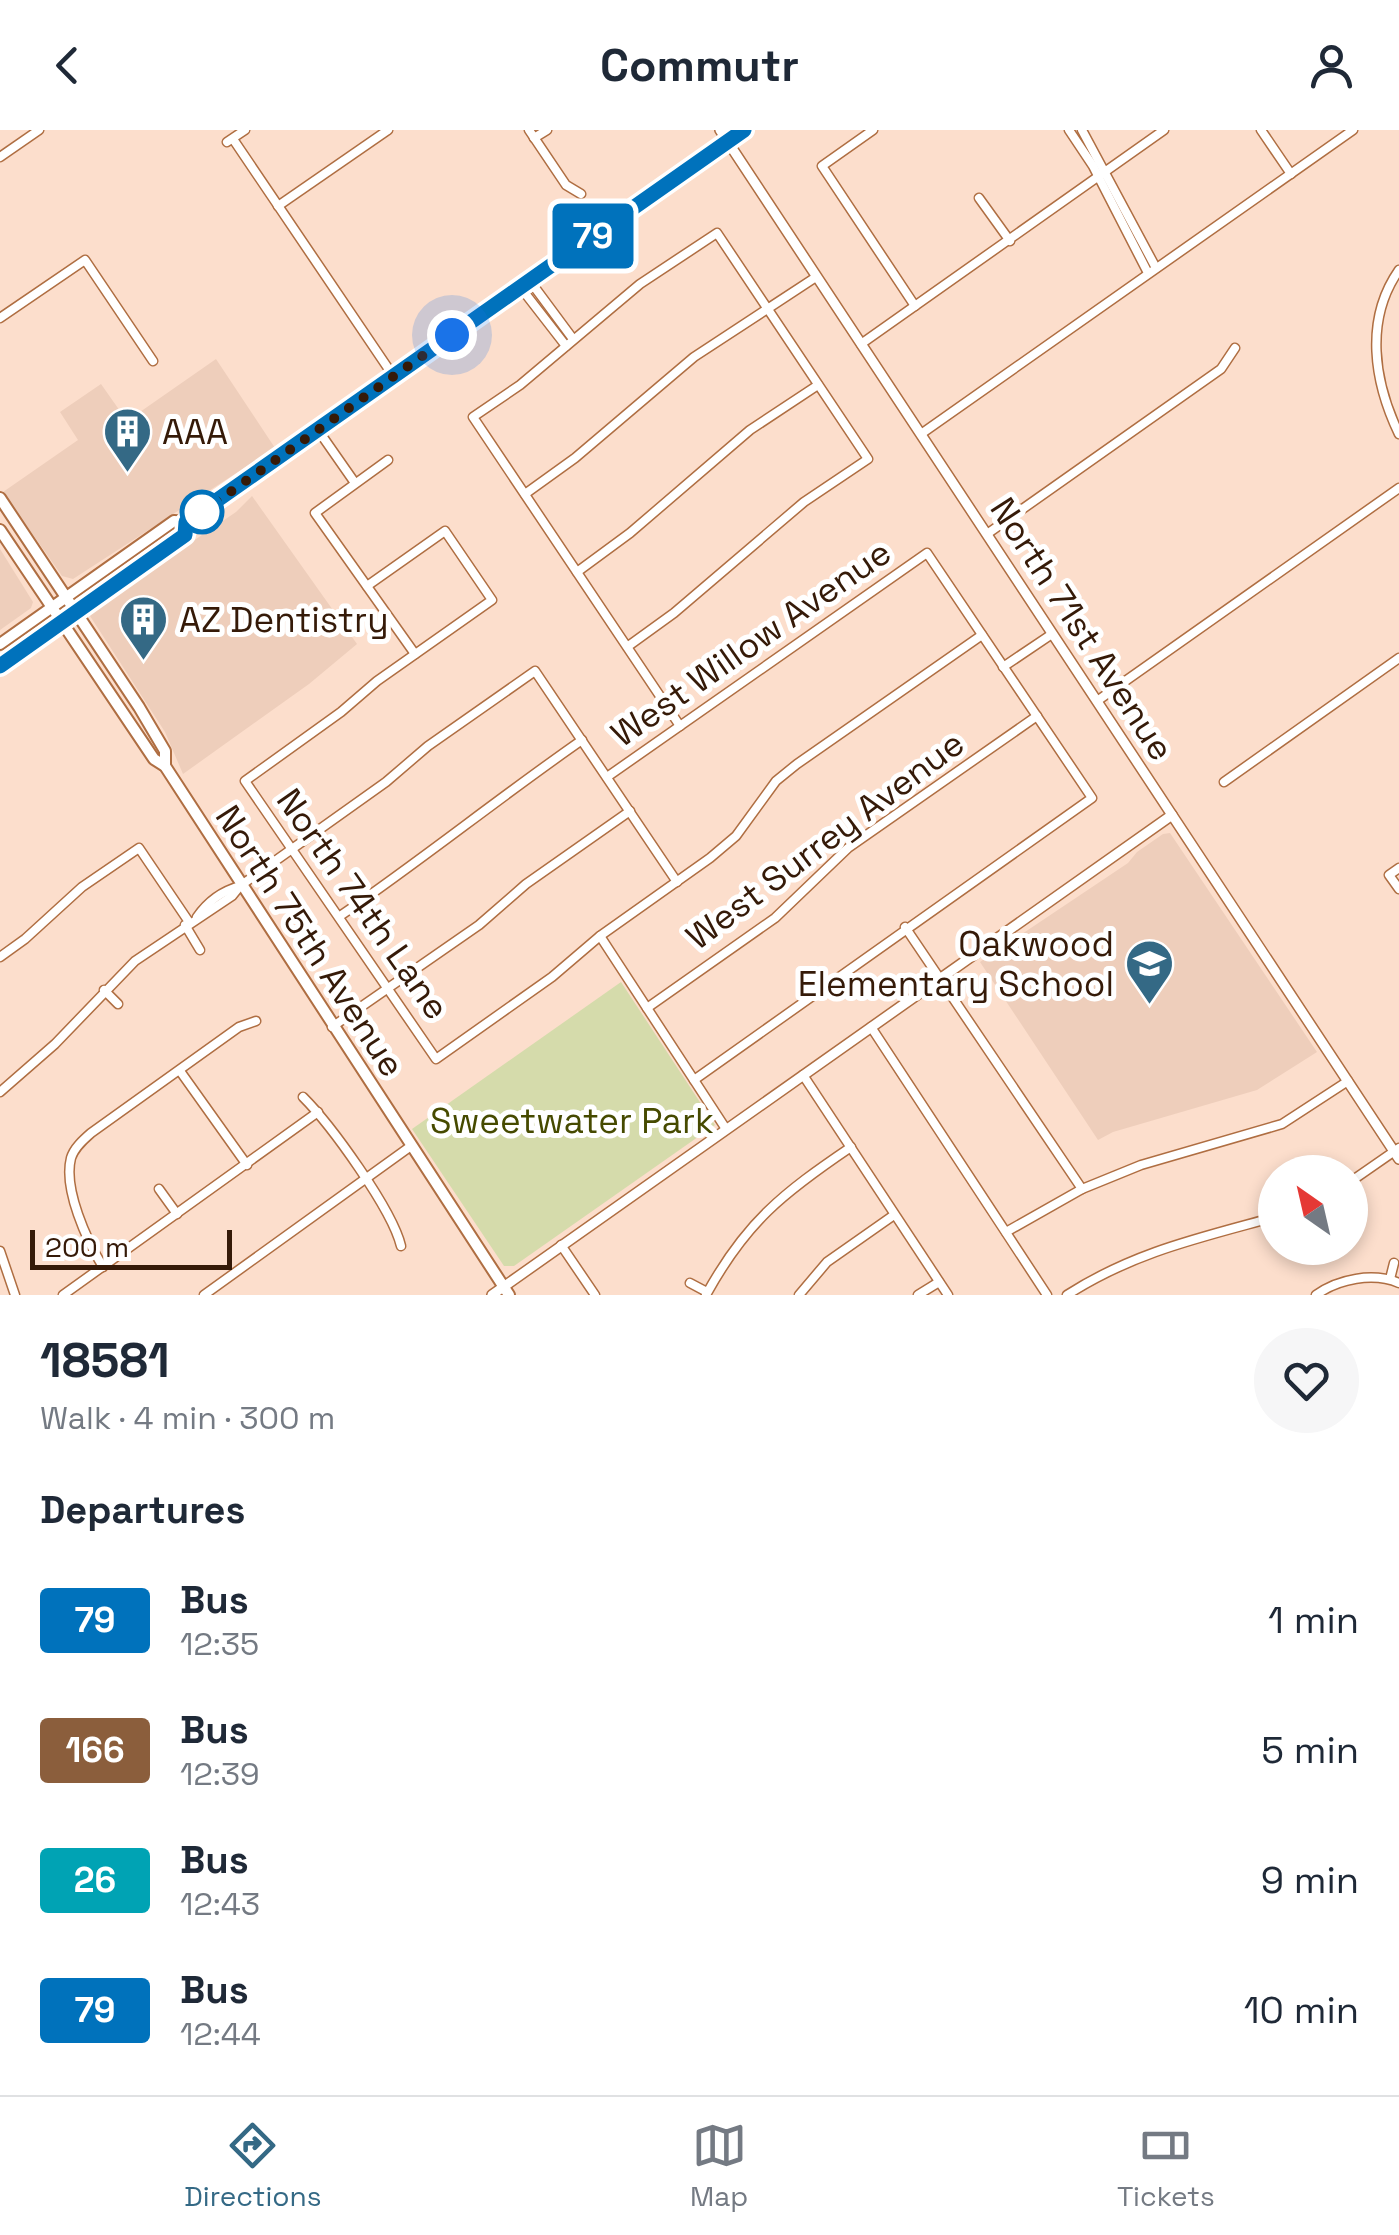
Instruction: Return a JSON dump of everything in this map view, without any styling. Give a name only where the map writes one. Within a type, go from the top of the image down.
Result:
[{"type":"main road","points":[[0,644],[174,521],[186,522],[744,130]]},
{"type":"main road","name":"North 75th Avenue","points":[[0,498],[165,751],[164,766]]},
{"type":"main road","points":[[0,666],[185,535],[186,522]]},
{"type":"main road","name":"North 75th Avenue","points":[[0,530],[154,759],[164,766],[506,1291]]},
{"type":"street","points":[[0,158],[39,130]]},
{"type":"street","points":[[245,130],[230,140],[394,376]]},
{"type":"street","points":[[278,206],[388,130]]},
{"type":"street","points":[[547,130],[532,134],[566,185],[581,194]]},
{"type":"street","name":"North 71st Avenue","points":[[720,130],[1397,1153]]},
{"type":"street","points":[[873,130],[822,166],[916,306]]},
{"type":"street","points":[[1068,130],[1103,176]]},
{"type":"street","points":[[1082,130],[1152,271]]},
{"type":"street","points":[[861,344],[1164,130]]},
{"type":"street","points":[[1261,130],[1290,174]]},
{"type":"street","points":[[921,434],[1353,130]]},
{"type":"street","points":[[980,198],[1010,241]]},
{"type":"street","points":[[477,415],[520,385],[640,284],[717,233],[868,459],[804,502],[688,602],[627,647]]},
{"type":"street","points":[[0,318],[85,260],[153,361]]},
{"type":"street","points":[[1399,270],[1379,312],[1376,340],[1377,372],[1399,434]]},
{"type":"street","points":[[525,494],[575,458],[694,357],[816,277]]},
{"type":"street","points":[[525,284],[569,342]]},
{"type":"street","points":[[987,534],[1221,369],[1235,348]]},
{"type":"street","points":[[577,572],[750,430],[818,385]]},
{"type":"street","points":[[473,402],[525,494],[680,726]]},
{"type":"street","points":[[318,430],[355,483]]},
{"type":"street","points":[[367,586],[446,531],[492,600],[415,654],[314,512],[388,460]]},
{"type":"street","points":[[857,467],[865,478]]},
{"type":"street","points":[[1097,701],[1399,488]]},
{"type":"street","name":"West Willow Avenue","points":[[607,777],[927,553],[982,635]]},
{"type":"street","points":[[1004,666],[1052,634]]},
{"type":"street","points":[[694,1080],[1092,798],[982,635],[776,781],[736,836],[600,936],[694,1080],[726,1129]]},
{"type":"street","name":"North 74th Lane","points":[[415,654],[245,781],[436,1059],[552,977],[600,936]]},
{"type":"street","points":[[1224,782],[1399,658]]},
{"type":"street","points":[[0,1092],[54,1044],[135,960],[232,896],[240,886],[535,670],[677,882]]},
{"type":"street","name":"West Surrey Avenue","points":[[647,1008],[775,918],[848,848],[1037,716]]},
{"type":"street","points":[[340,916],[434,851],[480,810],[582,740]]},
{"type":"street","points":[[332,1027],[480,925],[526,884],[630,811]]},
{"type":"street","points":[[492,1295],[506,1291],[562,1245],[1172,815]]},
{"type":"street","points":[[0,957],[82,887],[139,848],[190,921],[200,950]]},
{"type":"street","points":[[1399,868],[1389,875],[1399,889]]},
{"type":"street","points":[[905,927],[1082,1189]]},
{"type":"street","points":[[104,990],[118,1004]]},
{"type":"street","points":[[102,1267],[79,1218],[71,1180],[72,1154],[91,1132],[239,1027],[256,1021]]},
{"type":"street","points":[[872,1027],[1047,1295]]},
{"type":"street","points":[[180,1071],[247,1164]]},
{"type":"street","points":[[802,1075],[948,1295]]},
{"type":"street","points":[[1006,1232],[1082,1189],[1141,1165],[1282,1124],[1348,1082]]},
{"type":"street","points":[[303,1097],[318,1112],[364,1180],[397,1231],[401,1246]]},
{"type":"street","points":[[64,1295],[318,1112]]},
{"type":"street","points":[[204,1295],[411,1146]]},
{"type":"street","points":[[690,1283],[706,1293],[734,1247],[762,1214],[784,1193],[851,1147]]},
{"type":"street","points":[[1368,1171],[1397,1153]]},
{"type":"street","points":[[159,1189],[178,1214]]},
{"type":"street","points":[[799,1295],[826,1262],[894,1215]]},
{"type":"street","points":[[1067,1295],[1133,1258],[1258,1222]]},
{"type":"street","points":[[562,1245],[595,1295]]},
{"type":"street","points":[[0,1251],[15,1295]]},
{"type":"street","points":[[1316,1295],[1328,1286],[1356,1279],[1395,1281],[1394,1264]]},
{"type":"street","points":[[918,1295],[939,1282]]},
{"type":"shaded area","points":[[216,359],[275,448],[73,579],[62,576],[3,492],[78,440],[60,412],[101,384],[127,421]]},
{"type":"shaded area","points":[[252,496],[357,644],[309,684],[183,774],[165,732],[90,616],[94,608],[236,512]]},
{"type":"shaded area","points":[[0,549],[33,602],[31,608],[0,630]]},
{"type":"shaded area","name":"Oakwood Elementary School","points":[[1170,833],[1317,1052],[1257,1090],[1113,1132],[1098,1140],[980,962],[1128,863],[1163,834]]},
{"type":"green space","name":"Sweetwater Park","points":[[621,982],[715,1125],[514,1266],[504,1266],[412,1129]]},
{"type":"bus line","name":"79","points":[[0,666],[185,535],[186,522],[744,130]]},
{"type":"place","name":"AAA","points":[[127,474]]},
{"type":"place","name":"AZ Dentistry","points":[[144,662]]},
{"type":"place","name":"Oakwood Elementary School","points":[[1149,1006]]},
{"type":"route","points":[[202,512],[452,335]]}]
